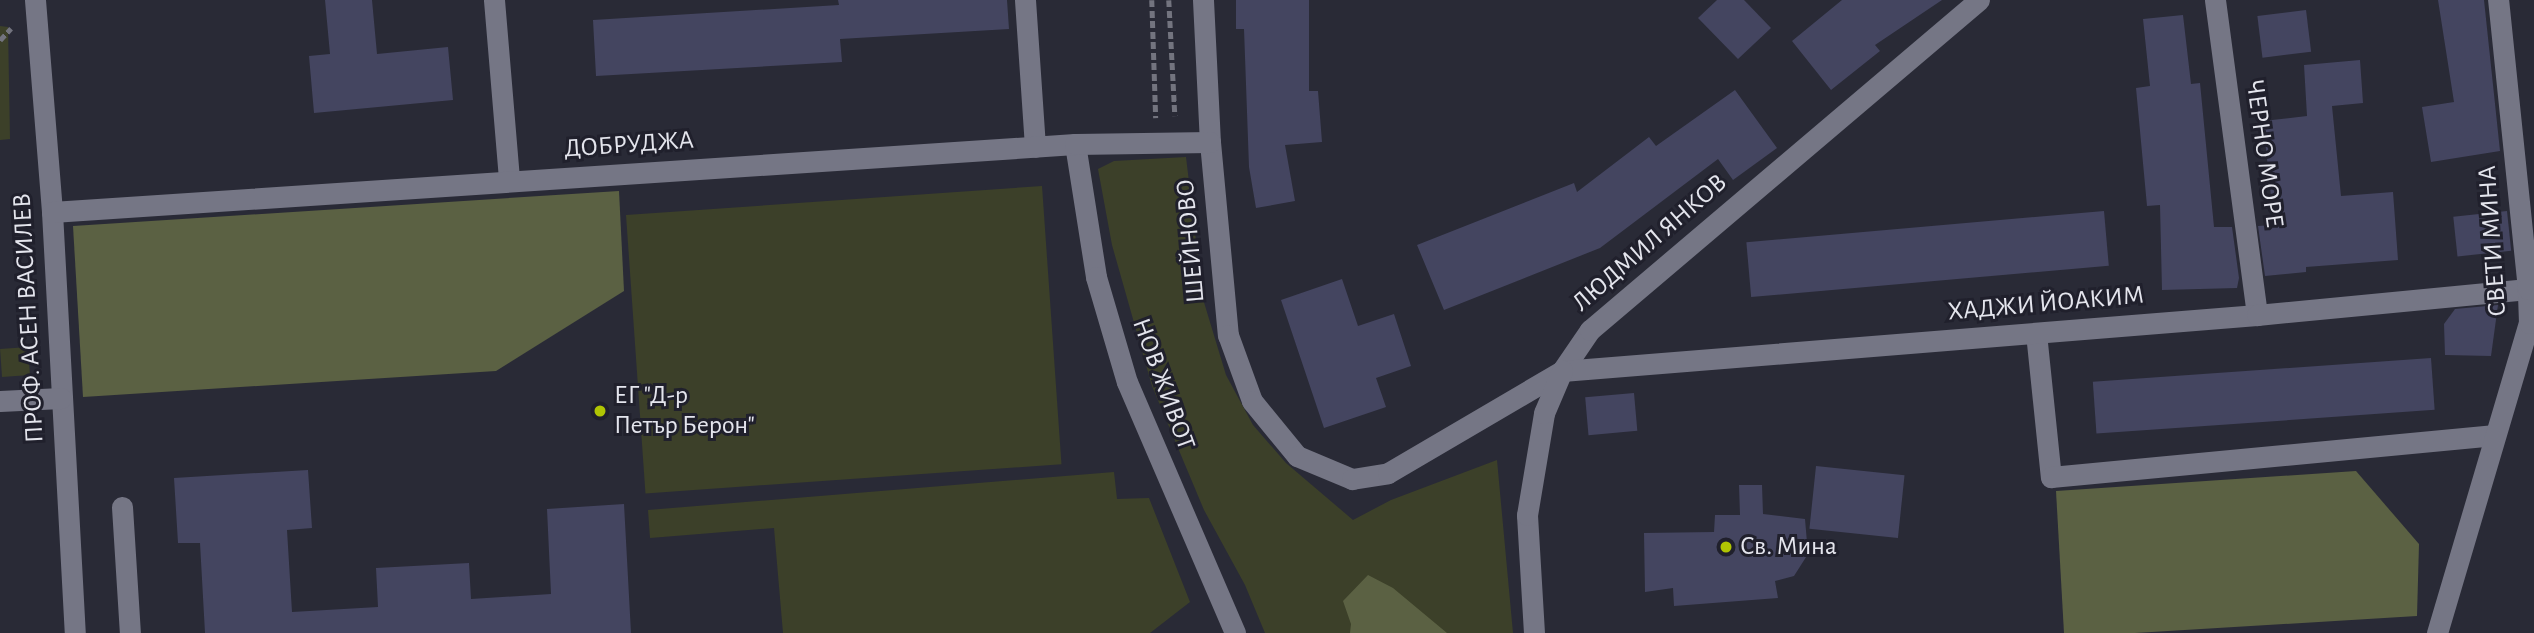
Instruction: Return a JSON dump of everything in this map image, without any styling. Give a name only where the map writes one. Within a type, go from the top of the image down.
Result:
[{"type":"street","name":"ПРОФ. АСЕН ВАСИЛЕВ","points":[[35,0],[52,212],[75,633]]},
{"type":"street","points":[[494,0],[509,180]]},
{"type":"street","points":[[1025,0],[1035,148]]},
{"type":"street","name":"ШЕЙНОВО","points":[[1203,0],[1210,142],[1228,335],[1252,401],[1297,456]]},
{"type":"street","name":"ЛЮДМИЛ ЯНКОВ","points":[[1297,456],[1352,479],[1388,473],[1562,372],[1590,330],[1979,0]]},
{"type":"street","name":"ЧЕРНО МОРЕ","points":[[2215,0],[2257,315]]},
{"type":"street","name":"СВЕТИ МИНА","points":[[2437,633],[2531,323],[2531,287],[2498,0]]},
{"type":"street","name":"ДОБРУДЖА","points":[[52,212],[1075,144],[1210,142]]},
{"type":"street","name":"НОВ ЖИВОТ","points":[[1075,144],[1096,276],[1126,382],[1235,633]]},
{"type":"street","name":"ХАДЖИ ЙОАКИМ","points":[[1562,372],[2257,315],[2531,287]]},
{"type":"street","points":[[2036,333],[2051,477],[2495,435]]},
{"type":"street","points":[[1534,633],[1527,515],[1544,413],[1562,372]]},
{"type":"street","points":[[0,401],[61,398]]},
{"type":"street","points":[[121,507],[130,633]]},
{"type":"path","points":[[1152,0],[1157,144]]},
{"type":"green space","points":[[0,26],[8,27],[10,139],[0,140]]},
{"type":"green space","points":[[1186,157],[1203,299],[1226,375],[1253,425],[1286,463],[1353,520],[1391,500],[1497,460],[1513,633],[1265,633],[1245,585],[1204,510],[1152,386],[1112,245],[1098,169],[1114,161]]},
{"type":"green space","points":[[1042,186],[1061,464],[645,493],[626,215]]},
{"type":"green space","points":[[619,191],[624,291],[496,371],[83,397],[73,226]]},
{"type":"green space","points":[[28,347],[30,375],[2,377],[0,349]]},
{"type":"green space","points":[[2356,471],[2419,544],[2417,616],[2135,633],[2064,633],[2056,491]]},
{"type":"green space","points":[[1114,472],[1117,499],[1149,498],[1190,602],[1150,633],[783,633],[774,528],[650,538],[648,510]]},
{"type":"green space","points":[[1368,575],[1393,588],[1447,633],[1350,633],[1351,624],[1343,601]]},
{"type":"building","points":[[325,0],[372,0],[377,54],[448,47],[453,100],[314,113],[309,56],[330,54]]},
{"type":"building","points":[[838,0],[1007,0],[1009,29],[840,39],[842,62],[596,76],[593,20],[839,5]]},
{"type":"building","points":[[1236,0],[1309,0],[1309,91],[1318,91],[1322,142],[1285,145],[1295,201],[1256,208],[1249,167],[1244,29],[1236,29]]},
{"type":"building","points":[[1717,0],[1744,0],[1771,28],[1738,59],[1698,18]]},
{"type":"building","points":[[1842,0],[1942,0],[1875,45],[1880,51],[1831,90],[1792,41]]},
{"type":"building","points":[[2438,0],[2484,0],[2500,151],[2431,162],[2422,107],[2454,102]]},
{"type":"building","points":[[2306,10],[2311,52],[2262,58],[2257,16]]},
{"type":"building","points":[[2183,15],[2191,84],[2200,83],[2214,227],[2232,227],[2239,278],[2237,288],[2162,290],[2160,205],[2147,206],[2136,88],[2150,86],[2143,19]]},
{"type":"building","points":[[2360,60],[2363,103],[2332,106],[2341,196],[2393,192],[2398,260],[2306,267],[2306,272],[2265,276],[2258,226],[2274,225],[2263,121],[2307,116],[2304,65]]},
{"type":"building","points":[[1735,90],[1777,148],[1733,180],[1718,159],[1600,248],[1444,310],[1417,245],[1574,183],[1577,192],[1649,137],[1656,146]]},
{"type":"building","points":[[2104,211],[2109,266],[1751,297],[1746,242]]},
{"type":"building","points":[[2507,211],[2511,251],[2457,256],[2453,217]]},
{"type":"building","points":[[1342,279],[1358,326],[1394,314],[1411,366],[1376,378],[1386,407],[1324,428],[1281,300]]},
{"type":"building","points":[[2498,305],[2491,356],[2445,355],[2444,324],[2455,309]]},
{"type":"building","points":[[2431,358],[2435,410],[2096,434],[2093,382]]},
{"type":"building","points":[[1634,393],[1637,431],[1588,435],[1585,397]]},
{"type":"building","points":[[1816,466],[1905,475],[1898,538],[1809,529]]},
{"type":"building","points":[[308,470],[312,528],[287,530],[292,612],[378,607],[376,568],[469,563],[471,599],[551,594],[547,509],[624,504],[631,633],[205,633],[200,543],[178,543],[174,478]]},
{"type":"building","name":"Св. Мина","points":[[1739,485],[1762,485],[1763,514],[1805,519],[1808,554],[1794,576],[1775,581],[1778,598],[1674,606],[1673,588],[1645,592],[1644,533],[1714,532],[1715,515],[1740,515]]},
{"type":"place","name":"ЕГ \"Д-р Петър Берон\"","points":[[600,411]]},
{"type":"place","name":"Св. Мина","points":[[1726,547]]}]
